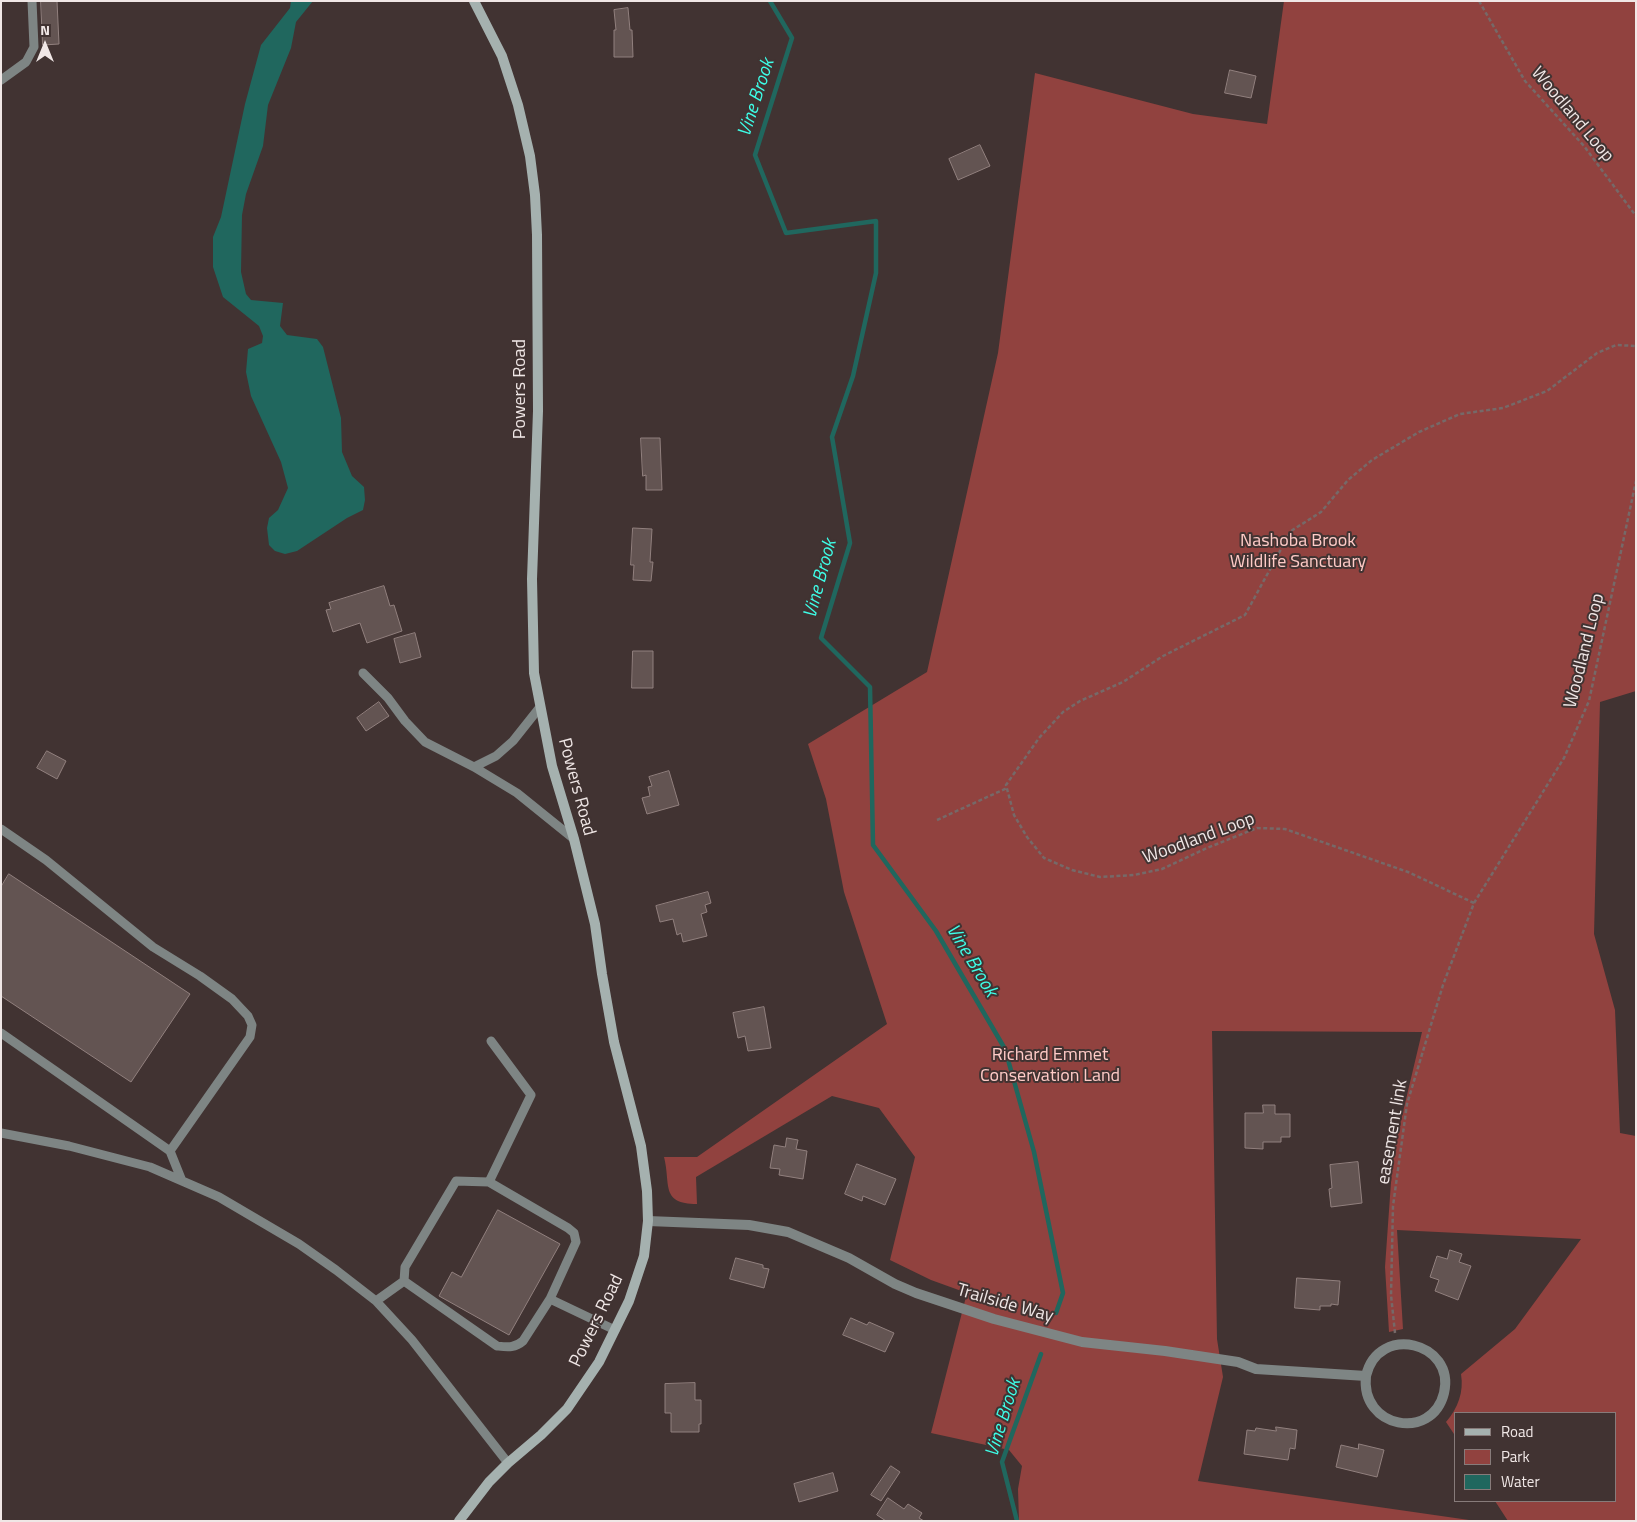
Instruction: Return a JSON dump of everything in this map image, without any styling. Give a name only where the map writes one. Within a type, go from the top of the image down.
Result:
[{"type":"main road","name":"Powers Road","points":[[459,1521],[489,1482],[508,1462],[541,1435],[567,1409],[599,1362],[629,1301],[648,1238],[647,1191],[641,1146],[614,1042],[595,924],[574,839],[552,766],[534,673],[532,579],[538,411],[535,195],[530,156],[518,105],[502,56],[474,1]]},
{"type":"street","name":"Trailside Way","points":[[648,1221],[749,1225],[788,1232],[849,1258],[895,1284],[916,1293],[994,1319],[1082,1342],[1166,1351],[1238,1362],[1256,1368],[1366,1376]]},
{"type":"street","points":[[1408,1344],[1420,1347],[1431,1353],[1439,1362],[1445,1379],[1444,1392],[1440,1403],[1432,1414],[1422,1420],[1410,1423],[1398,1422],[1386,1418],[1376,1411],[1369,1401],[1366,1389],[1366,1376],[1376,1356],[1385,1349],[1396,1345],[1408,1344]]},
{"type":"lane","points":[[1,80],[26,62],[34,48],[32,1]]},
{"type":"lane","points":[[363,672],[388,698],[405,721],[426,742],[474,767],[516,793],[574,839]]},
{"type":"lane","points":[[474,767],[496,756],[513,741],[540,707]]},
{"type":"lane","points":[[1,830],[46,860],[153,947],[200,976],[232,999],[248,1016],[252,1026],[250,1037],[170,1151]]},
{"type":"lane","points":[[1,1033],[170,1151],[182,1180]]},
{"type":"lane","points":[[489,1182],[531,1095],[491,1041]]},
{"type":"lane","points":[[1,1132],[69,1146],[150,1167],[219,1197],[299,1244],[376,1301],[412,1340],[508,1462]]},
{"type":"lane","points":[[456,1181],[489,1182],[574,1233],[576,1242],[550,1299],[524,1341],[517,1346],[497,1346],[404,1281],[405,1267],[456,1181]]},
{"type":"lane","points":[[376,1301],[404,1281]]},
{"type":"lane","points":[[550,1299],[615,1330]]},
{"type":"path","name":"Woodland Loop","points":[[1479,1],[1525,81],[1584,146],[1636,216]]},
{"type":"path","points":[[936,820],[1007,788],[1006,784],[1039,738],[1063,712],[1080,701],[1123,682],[1163,656],[1245,614],[1291,531],[1321,512],[1348,480],[1372,460],[1419,432],[1460,414],[1503,408],[1546,391],[1598,353],[1616,345],[1636,346]]},
{"type":"path","name":"Woodland Loop","points":[[1007,788],[1014,815],[1027,837],[1044,858],[1072,870],[1100,877],[1134,875],[1162,869],[1257,828],[1285,829],[1408,872],[1474,903],[1564,758],[1589,701],[1636,481]]},
{"type":"path","name":"easement link","points":[[1396,1345],[1391,1295],[1393,1206],[1407,1104],[1443,985],[1474,903]]},
{"type":"green space","name":"Nashoba Brook Wildlife Sanctuary","points":[[1284,1],[1636,1],[1636,691],[1600,702],[1594,934],[1615,1010],[1620,1133],[1636,1136],[1636,1521],[1508,1521],[1496,1502],[1617,1502],[1617,1412],[1454,1412],[1454,1434],[1446,1422],[1459,1400],[1462,1387],[1461,1374],[1515,1329],[1581,1239],[1397,1230],[1403,1329],[1389,1332],[1385,1267],[1393,1154],[1422,1032],[1212,1031],[1217,1339],[1223,1377],[1198,1481],[1476,1521],[1019,1521],[1018,1489],[1022,1466],[1009,1450],[931,1433],[967,1293],[931,1280],[890,1260],[915,1157],[879,1108],[832,1096],[696,1177],[697,1204],[677,1200],[669,1191],[664,1157],[697,1157],[887,1024],[844,892],[826,799],[808,744],[927,672],[998,353],[1035,73],[1193,114],[1267,124]]},
{"type":"water","points":[[291,1],[313,1],[296,22],[291,48],[268,105],[263,146],[246,194],[242,215],[241,272],[246,294],[251,300],[283,303],[280,326],[287,335],[317,339],[323,347],[341,418],[342,452],[352,476],[364,487],[365,500],[363,510],[347,518],[297,551],[285,554],[275,551],[269,545],[267,528],[269,518],[278,510],[288,488],[281,462],[251,396],[246,372],[248,349],[262,343],[263,336],[259,326],[223,297],[213,267],[213,237],[221,217],[245,104],[261,45],[290,8]]},
{"type":"building","points":[[41,1],[57,1],[59,44],[43,45]]},
{"type":"building","points":[[628,8],[630,30],[632,30],[633,57],[614,57],[614,30],[616,30],[614,10]]},
{"type":"building","points":[[1230,70],[1256,76],[1251,98],[1225,93]]},
{"type":"building","points":[[980,145],[990,166],[958,180],[949,159]]},
{"type":"building","points":[[641,438],[660,438],[662,490],[646,490],[646,475],[643,476]]},
{"type":"building","points":[[633,528],[652,529],[650,562],[653,562],[651,581],[633,580],[634,565],[631,565]]},
{"type":"building","points":[[384,586],[390,606],[394,605],[402,631],[367,643],[360,623],[333,632],[326,610],[331,609],[329,603]]},
{"type":"building","points":[[415,633],[421,657],[400,663],[394,639]]},
{"type":"building","points":[[633,651],[653,651],[653,688],[632,688]]},
{"type":"building","points":[[379,702],[389,716],[366,731],[357,718]]},
{"type":"building","points":[[47,751],[66,761],[57,779],[37,768]]},
{"type":"building","points":[[669,771],[679,805],[647,814],[642,798],[650,796],[648,787],[652,786],[649,777]]},
{"type":"building","points":[[9,874],[190,994],[131,1082],[1,996],[1,887]]},
{"type":"building","points":[[708,892],[711,903],[705,905],[707,912],[701,914],[707,936],[683,942],[681,933],[677,935],[673,919],[660,922],[656,906]]},
{"type":"building","points":[[764,1007],[771,1048],[748,1051],[745,1036],[738,1038],[733,1013]]},
{"type":"building","points":[[1263,1105],[1275,1105],[1275,1114],[1290,1114],[1290,1137],[1281,1137],[1281,1142],[1263,1142],[1263,1149],[1245,1148],[1245,1113],[1263,1113]]},
{"type":"building","points":[[787,1138],[798,1140],[796,1149],[807,1151],[803,1179],[779,1175],[780,1169],[770,1168],[774,1145],[785,1147]]},
{"type":"building","points":[[1358,1162],[1362,1203],[1331,1207],[1329,1189],[1332,1188],[1330,1165]]},
{"type":"building","points":[[857,1164],[896,1179],[885,1205],[863,1196],[862,1201],[845,1194]]},
{"type":"building","points":[[498,1210],[560,1244],[509,1335],[439,1296],[452,1272],[461,1277]]},
{"type":"building","points":[[1450,1250],[1462,1254],[1459,1262],[1471,1266],[1458,1300],[1435,1291],[1439,1280],[1430,1277],[1437,1256],[1447,1259]]},
{"type":"building","points":[[736,1258],[763,1265],[763,1268],[769,1269],[764,1288],[730,1279]]},
{"type":"building","points":[[1297,1278],[1340,1281],[1338,1305],[1320,1306],[1320,1310],[1295,1308]]},
{"type":"building","points":[[851,1318],[867,1325],[869,1322],[894,1333],[885,1352],[843,1335]]},
{"type":"building","points":[[695,1383],[695,1400],[701,1400],[699,1432],[671,1432],[671,1413],[665,1413],[665,1384]]},
{"type":"building","points":[[1276,1427],[1297,1430],[1295,1449],[1290,1448],[1288,1460],[1244,1454],[1247,1430],[1255,1431],[1256,1428],[1276,1431]]},
{"type":"building","points":[[1359,1444],[1384,1450],[1377,1477],[1336,1467],[1341,1445],[1358,1449]]},
{"type":"building","points":[[891,1466],[900,1472],[881,1501],[871,1495]]},
{"type":"building","points":[[833,1473],[838,1491],[799,1502],[794,1484]]},
{"type":"building","points":[[888,1498],[904,1509],[908,1504],[922,1513],[919,1518],[924,1521],[886,1521],[877,1515]]},
{"type":"waterway","name":"Vine Brook","points":[[770,1],[792,38],[755,155],[786,233],[876,221],[876,273],[853,376],[832,437],[850,543],[821,638],[870,687],[873,845],[936,931],[1005,1049],[1034,1152],[1063,1293],[1056,1313]]},
{"type":"waterway","name":"Vine Brook","points":[[1017,1521],[1002,1462],[1041,1354]]},
{"type":"park label","name":"Richard Emmet Conservation Land","points":[[1050,1066]]}]
